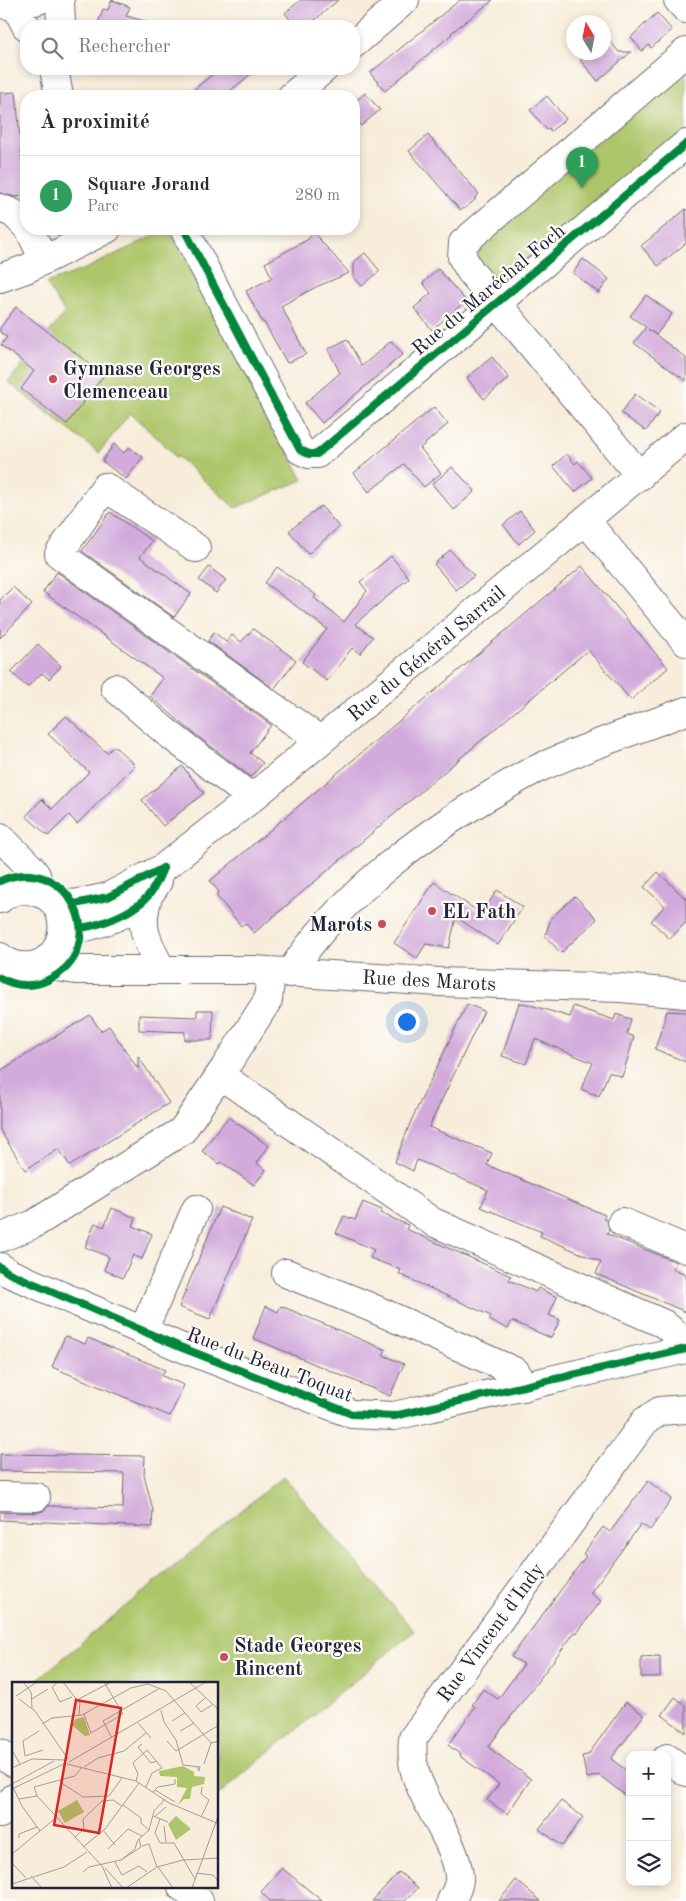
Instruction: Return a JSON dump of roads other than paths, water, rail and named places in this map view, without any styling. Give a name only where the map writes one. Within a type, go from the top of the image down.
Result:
[{"type":"street","points":[[360,39],[406,0]]},
{"type":"street","points":[[678,0],[686,9]]},
{"type":"street","points":[[22,7],[49,20]]},
{"type":"street","points":[[640,476],[471,272],[462,257],[463,243],[686,52]]},
{"type":"street","points":[[55,75],[59,90]]},
{"type":"street","points":[[299,90],[317,75]]},
{"type":"street","name":"Rue du Maréchal Foch","points":[[187,235],[300,450],[309,454],[317,454],[686,144]]},
{"type":"street","points":[[0,208],[13,213],[20,220]]},
{"type":"street","points":[[32,235],[44,260]]},
{"type":"street","points":[[0,278],[44,260],[88,235]]},
{"type":"street","name":"Rue du Général Sarrail","points":[[1,898],[14,890],[28,890],[48,898],[75,904],[108,897],[164,868],[252,798],[686,436]]},
{"type":"street","points":[[196,548],[105,486],[59,554],[319,741]]},
{"type":"street","points":[[586,520],[686,642]]},
{"type":"street","points":[[115,688],[165,732],[252,798]]},
{"type":"street","points":[[0,1238],[34,1224],[182,1131],[268,1000],[281,972],[304,952],[367,885],[422,839],[501,789],[540,768],[686,711]]},
{"type":"street","points":[[4,842],[36,875],[48,898],[60,913],[63,925],[58,948],[49,958],[13,964]]},
{"type":"street","points":[[1,898],[10,872],[4,842]]},
{"type":"street","name":"Rue du Général Sarrail","points":[[164,868],[148,897],[143,911],[143,929],[165,966]]},
{"type":"street","name":"Rue du Général Sarrail","points":[[62,935],[104,923],[124,913],[148,897]]},
{"type":"street","name":"Rue des Marots","points":[[62,935],[69,946],[76,952],[106,959],[165,966],[440,982],[621,988],[686,994]]},
{"type":"street","name":"Rue des Marots","points":[[13,964],[76,970],[165,966]]},
{"type":"street","points":[[220,1075],[433,1222],[664,1324],[686,1343]]},
{"type":"street","points":[[143,1331],[196,1209]]},
{"type":"street","points":[[622,1222],[686,1249]]},
{"type":"street","name":"Rue du Beau Toquat","points":[[0,1267],[9,1273],[143,1331],[352,1414],[394,1416],[686,1349]]},
{"type":"street","points":[[286,1273],[370,1307],[516,1372],[524,1387]]},
{"type":"street","name":"Rue Vincent d'Indy","points":[[450,1901],[455,1894],[460,1877],[453,1856],[416,1774],[412,1754],[413,1738],[645,1421],[660,1411],[686,1409]]},
{"type":"street","points":[[0,1496],[36,1497]]},
{"type":"street","points":[[0,1753],[12,1762]]},
{"type":"street","points":[[671,1761],[686,1772]]},
{"type":"street","points":[[0,1814],[12,1800]]},
{"type":"street","points":[[183,1888],[199,1901]]},
{"type":"place","name":"Square Jorand","points":[[582,188]]},
{"type":"place","name":"Gymnase Georges Clemenceau","points":[[53,379]]},
{"type":"place","name":"EL Fath","points":[[432,911]]},
{"type":"place","name":"Marots","points":[[382,924]]},
{"type":"place","name":"Stade Georges Rincent","points":[[224,1657]]}]
